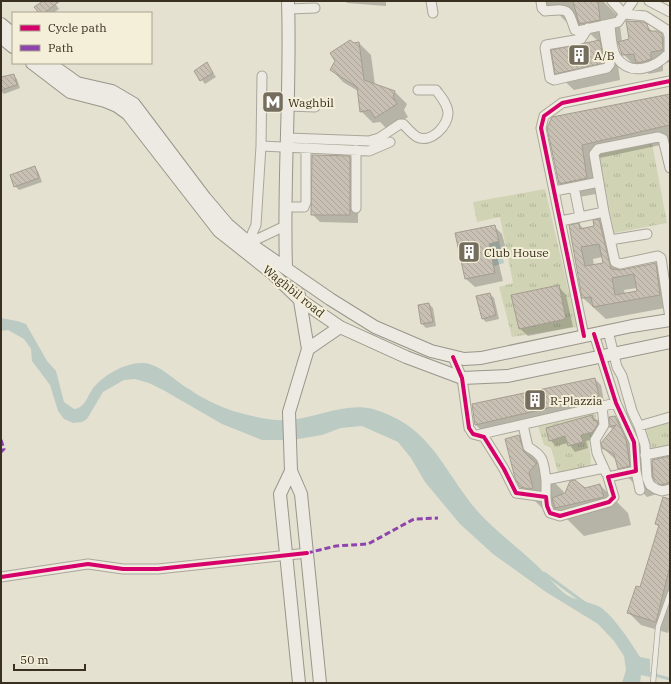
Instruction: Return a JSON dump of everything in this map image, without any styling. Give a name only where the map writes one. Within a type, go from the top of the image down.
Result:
[{"type":"main road","points":[[286,267],[284,226],[288,142],[289,5]]},
{"type":"main road","points":[[1,24],[12,33]]},
{"type":"main road","points":[[1,37],[12,46]]},
{"type":"main road","name":"Waghbil road","points":[[34,64],[67,83],[77,83],[112,91],[134,104],[135,114]]},
{"type":"main road","name":"Waghbil road","points":[[50,64],[67,83],[70,92],[105,101],[135,114],[212,213],[227,224],[246,247],[300,298],[343,329],[406,358],[462,378],[508,376],[601,355],[670,342]]},
{"type":"main road","points":[[105,101],[112,91]]},
{"type":"main road","name":"Waghbil road","points":[[246,247],[286,267],[356,315],[395,337],[431,351],[464,359],[482,358],[670,319]]},
{"type":"main road","points":[[297,275],[308,349],[289,412],[291,471],[301,494],[320,683]]},
{"type":"main road","points":[[308,349],[343,329],[356,315]]},
{"type":"main road","points":[[291,471],[280,494],[298,683]]},
{"type":"street","points":[[431,1],[433,13]]},
{"type":"street","points":[[541,1],[542,8],[545,11],[565,10],[569,13],[574,30],[618,22],[633,1]]},
{"type":"street","points":[[606,25],[617,58],[630,69],[638,70],[665,57],[669,53],[669,36],[667,30],[644,16],[624,14],[612,1]]},
{"type":"street","points":[[649,1],[670,12]]},
{"type":"street","points":[[289,5],[316,8]]},
{"type":"street","points":[[588,28],[581,39],[546,45],[545,48],[550,78],[554,80],[607,68],[610,64],[606,25]]},
{"type":"street","points":[[246,247],[256,225],[261,146],[262,76]]},
{"type":"street","points":[[640,490],[636,471],[634,442],[616,404],[601,355],[589,335],[554,191],[541,128],[544,116],[562,102],[670,81]]},
{"type":"street","points":[[261,146],[288,142],[369,141],[380,138],[400,124],[403,124],[420,138],[436,134],[443,128],[447,120],[448,112],[446,103],[436,90],[418,90]]},
{"type":"street","points":[[288,106],[315,107]]},
{"type":"street","points":[[670,168],[664,139],[658,137],[598,149],[594,154],[604,212],[615,262],[620,264],[658,256],[661,258],[670,319]]},
{"type":"street","points":[[288,142],[306,148],[369,151],[390,142]]},
{"type":"street","points":[[285,207],[304,207],[306,202],[306,148]]},
{"type":"street","points":[[356,150],[356,208]]},
{"type":"street","points":[[554,191],[599,182]]},
{"type":"street","points":[[574,187],[580,217]]},
{"type":"street","points":[[561,221],[604,212]]},
{"type":"street","points":[[246,247],[284,226]]},
{"type":"street","points":[[610,240],[646,234]]},
{"type":"street","points":[[608,331],[617,367],[622,376],[632,411],[645,444],[647,478],[650,485],[662,491],[670,489]]},
{"type":"street","points":[[453,357],[462,378],[469,428],[477,435],[484,437],[504,469],[516,493],[546,497]]},
{"type":"street","points":[[477,435],[616,404]]},
{"type":"street","points":[[523,425],[528,446],[539,454],[542,459],[546,480],[546,506],[550,513],[560,516],[610,502],[614,497],[608,477],[597,453],[595,440],[604,425],[602,407]]},
{"type":"street","points":[[639,426],[670,417]]},
{"type":"street","points":[[645,455],[670,450]]},
{"type":"street","points":[[546,480],[604,468]]},
{"type":"street","points":[[608,477],[636,471]]},
{"type":"street","points":[[1,577],[88,564],[123,569],[158,569],[307,553]]},
{"type":"lane","points":[[653,682],[658,627],[670,593]]},
{"type":"green space","points":[[652,143],[667,223],[614,233],[599,153]]},
{"type":"green space","points":[[545,189],[577,327],[512,337],[499,287],[513,283],[500,217],[477,222],[473,202]]},
{"type":"green space","points":[[595,412],[599,432],[589,441],[591,465],[559,476],[551,448],[544,445],[538,426]]},
{"type":"green space","points":[[670,421],[670,446],[652,450],[646,427]]},
{"type":"shaded area","points":[[499,241],[504,263],[494,266],[492,257],[476,247]]},
{"type":"shaded area","points":[[1,318],[26,324],[47,361],[56,371],[64,402],[74,409],[84,404],[98,382],[109,374],[123,367],[136,363],[143,363],[155,366],[210,402],[233,411],[253,416],[275,420],[289,420],[352,407],[363,407],[391,416],[407,425],[430,446],[477,510],[564,593],[572,598],[600,607],[611,616],[640,657],[650,659],[650,677],[641,675],[640,683],[622,683],[626,670],[624,656],[614,641],[598,624],[546,592],[493,554],[460,524],[425,482],[411,458],[398,442],[362,426],[341,428],[322,435],[292,440],[262,440],[222,424],[165,391],[149,383],[135,379],[124,380],[103,392],[87,419],[82,422],[73,423],[64,419],[58,411],[50,385],[32,361],[31,349],[24,339],[8,330],[1,331]]},
{"type":"building","points":[[43,1],[60,1],[45,12],[38,12],[34,7]]},
{"type":"building","points":[[573,1],[598,1],[600,20],[579,24]]},
{"type":"building","points":[[626,21],[643,22],[647,24],[649,31],[657,31],[662,34],[663,50],[651,52],[651,59],[636,63],[634,54],[622,55],[618,42],[629,39]]},
{"type":"building","points":[[350,40],[354,43],[359,42],[364,80],[395,91],[393,97],[397,104],[375,118],[370,110],[360,112],[357,87],[330,70],[335,61],[330,53]]},
{"type":"building","name":"A/B","points":[[600,40],[604,63],[555,74],[551,50]]},
{"type":"building","points":[[207,62],[213,73],[200,81],[194,71]]},
{"type":"building","points":[[14,74],[17,85],[1,90],[1,77]]},
{"type":"building","points":[[670,94],[670,125],[582,145],[587,178],[559,184],[547,128],[552,117]]},
{"type":"building","points":[[312,155],[350,156],[350,215],[311,215]]},
{"type":"building","points":[[35,166],[39,178],[14,187],[10,175]]},
{"type":"building","points":[[599,219],[611,269],[621,270],[656,263],[660,295],[593,307],[591,297],[582,298],[569,225],[579,223],[580,229],[594,226],[593,220]],"holes":[[[599,244],[603,263],[585,266],[581,247]],[[634,274],[637,291],[615,295],[612,278]]]},
{"type":"building","name":"Club House","points":[[495,225],[499,241],[489,244],[495,273],[465,279],[455,233]]},
{"type":"building","points":[[559,285],[566,319],[519,329],[511,295]]},
{"type":"building","points":[[490,293],[496,315],[482,319],[476,296]]},
{"type":"building","points":[[429,303],[433,322],[421,324],[418,305]]},
{"type":"building","name":"R-Plazzia","points":[[595,378],[599,396],[475,425],[472,404]]},
{"type":"building","points":[[592,415],[594,421],[597,420],[598,424],[593,432],[581,435],[583,442],[568,446],[565,436],[549,441],[546,428]]},
{"type":"building","points":[[615,416],[626,439],[630,466],[618,469],[614,454],[602,448],[601,443],[616,425],[609,427],[609,417]]},
{"type":"building","points":[[519,435],[524,452],[537,463],[529,472],[533,488],[529,489],[520,487],[515,478],[505,439]]},
{"type":"building","points":[[670,456],[670,482],[662,485],[659,484],[653,477],[652,460]]},
{"type":"building","points":[[575,480],[585,488],[600,484],[604,497],[555,508],[552,498],[565,493],[570,481]]},
{"type":"building","points":[[663,497],[670,499],[670,566],[656,622],[627,613],[636,586],[640,587],[659,525],[655,524]]},
{"type":"waterway","points":[[544,573],[586,604]]},
{"type":"waterway","points":[[647,673],[670,679]]},
{"type":"marked path","points":[[1,440],[4,449],[1,452]]},
{"type":"marked path","points":[[307,553],[336,546],[368,544],[414,519],[438,518]]},
{"type":"cycle path","points":[[584,336],[541,128],[544,116],[562,103],[670,81]]},
{"type":"cycle path","points":[[453,357],[462,378],[469,428],[473,434],[484,437],[504,469],[516,493],[546,497],[547,506],[550,513],[560,516],[609,502],[614,497],[608,477],[636,471],[634,442],[616,403],[594,334]]},
{"type":"cycle path","points":[[1,577],[88,564],[123,569],[158,569],[307,553]]},
{"type":"place","name":"A/B","points":[[579,55]]},
{"type":"place","name":"Waghbil","points":[[273,102]]},
{"type":"place","name":"Club House","points":[[469,252]]},
{"type":"place","name":"R-Plazzia","points":[[535,400]]}]
